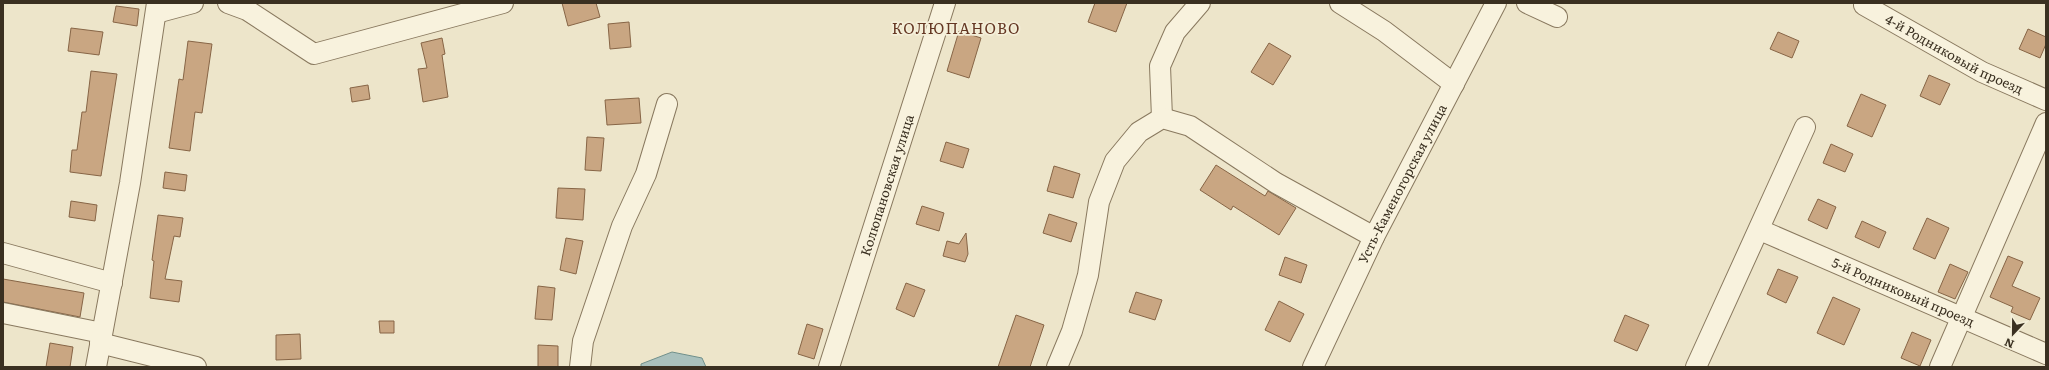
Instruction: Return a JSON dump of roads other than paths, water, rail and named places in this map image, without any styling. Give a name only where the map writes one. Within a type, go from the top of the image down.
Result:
[{"type":"street","points":[[96,367],[112,283],[157,8],[193,3]]},
{"type":"street","points":[[228,3],[247,10],[314,54],[503,3]]},
{"type":"street","name":"Колюпановская улица","points":[[829,367],[945,3]]},
{"type":"street","points":[[1162,118],[1160,66],[1175,32],[1200,3]]},
{"type":"street","points":[[1340,3],[1384,31],[1454,84]]},
{"type":"street","name":"Усть-Каменогорская улица","points":[[1313,367],[1374,237],[1496,3]]},
{"type":"street","points":[[1527,3],[1556,17]]},
{"type":"street","name":"4-й Родниковый проезд","points":[[1865,4],[1982,72],[2046,100]]},
{"type":"street","points":[[580,367],[583,341],[622,226],[646,174],[667,104]]},
{"type":"street","points":[[1057,367],[1072,331],[1088,275],[1098,202],[1116,161],[1139,132],[1162,118],[1190,126],[1276,183],[1374,237]]},
{"type":"street","points":[[1940,367],[2046,123]]},
{"type":"street","points":[[1696,367],[1760,230],[1805,127]]},
{"type":"street","name":"5-й Родниковый проезд","points":[[1760,230],[1962,316],[2046,354]]},
{"type":"street","points":[[3,253],[112,283]]},
{"type":"street","points":[[3,312],[101,338],[196,367]]},
{"type":"water","points":[[672,352],[702,358],[706,367],[641,367],[641,364]]},
{"type":"district","name":"КОЛЮПАНОВО","points":[[956,29]]}]
